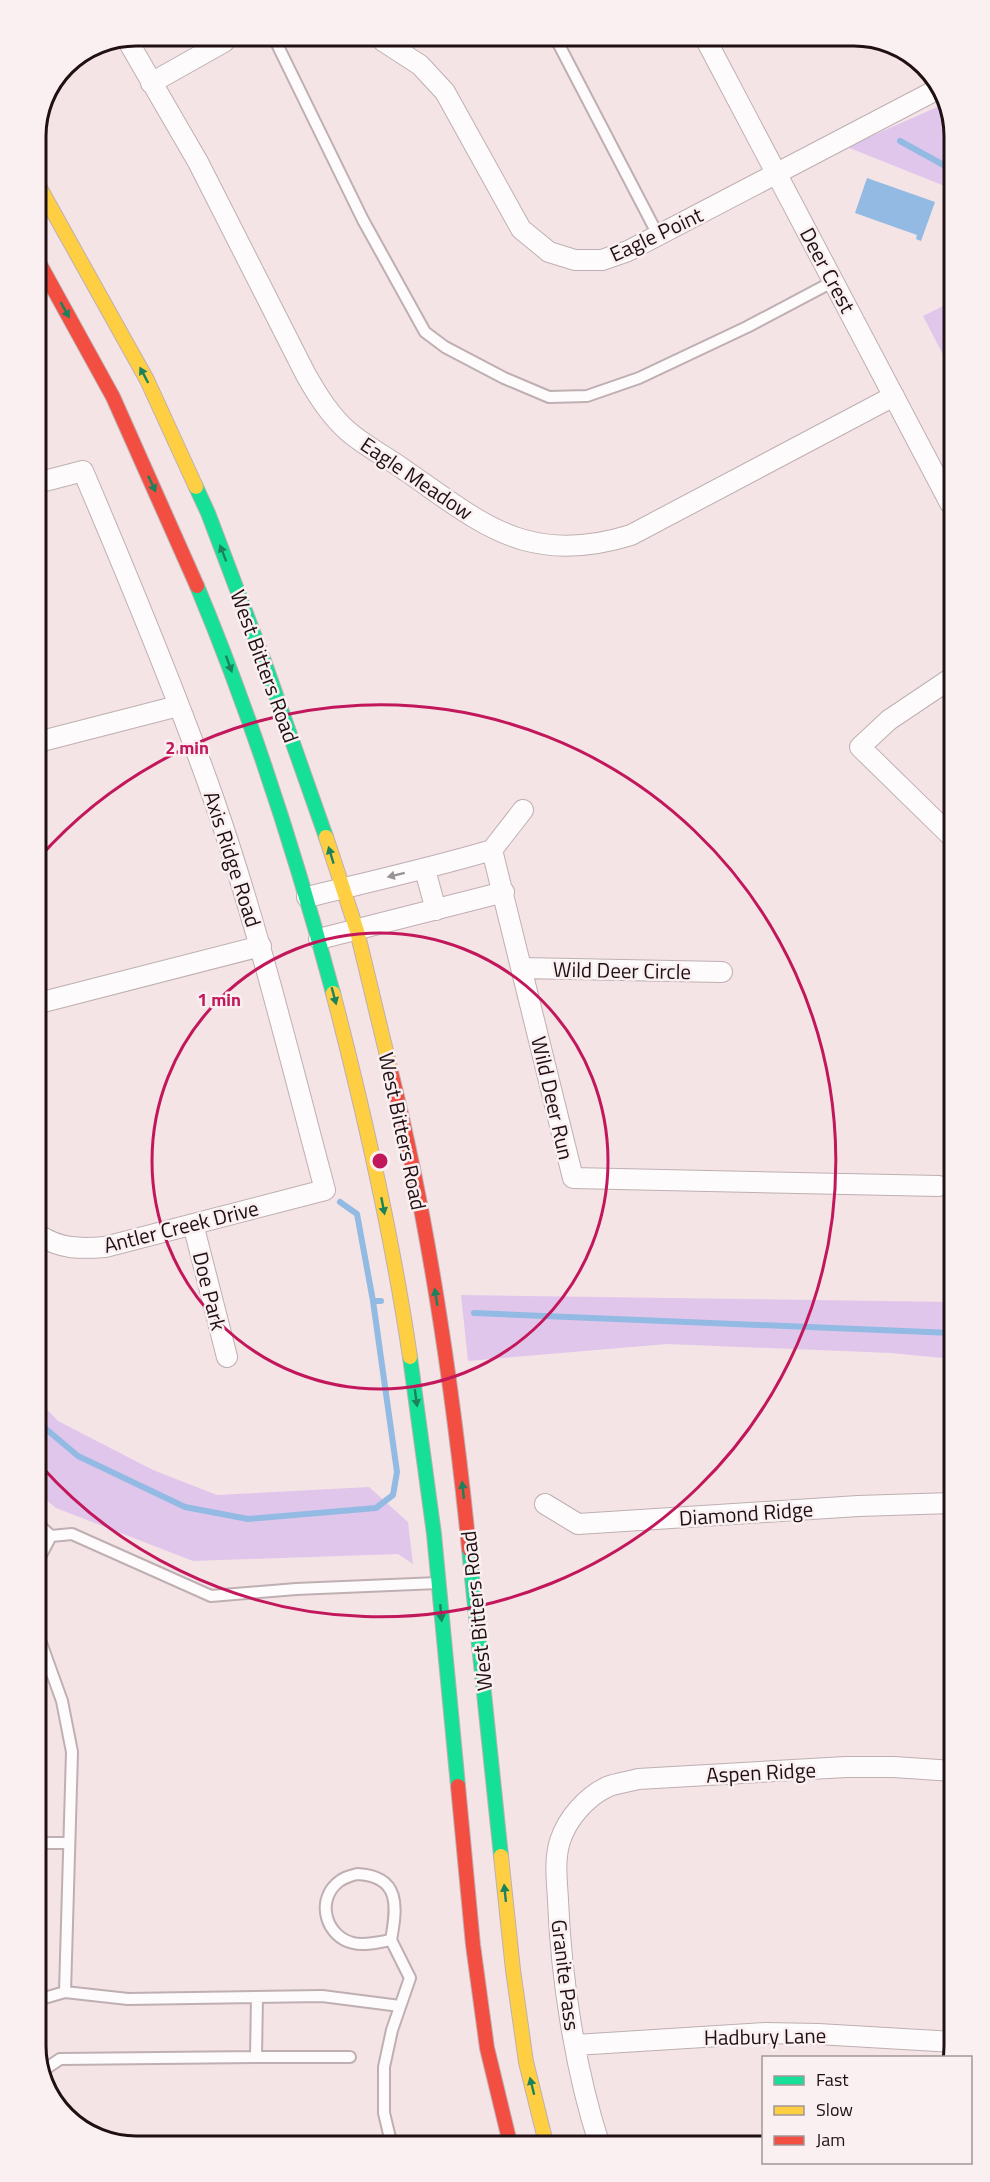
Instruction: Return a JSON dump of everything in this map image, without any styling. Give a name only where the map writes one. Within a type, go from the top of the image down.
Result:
[{"type":"main road","name":"West Bitters Road","points":[[47,201],[147,380],[208,513],[309,786],[357,931],[411,1152],[457,1428],[513,1970],[526,2062],[544,2136]]},
{"type":"main road","name":"West Bitters Road","points":[[47,277],[113,397],[228,661],[307,897],[356,1077],[430,1430],[438,1583],[473,1946],[487,2048],[508,2136]]},
{"type":"main road","points":[[430,1430],[457,1428]]},
{"type":"street","name":"Eagle Meadow","points":[[131,47],[198,162],[324,406],[349,433],[475,517],[507,534],[524,540],[560,546],[578,546],[631,535],[894,396]]},
{"type":"street","points":[[151,83],[215,47]]},
{"type":"street","name":"Eagle Point","points":[[395,47],[420,65],[445,92],[521,229],[549,252],[575,260],[602,260],[628,251],[931,92]]},
{"type":"street","name":"Deer Crest","points":[[710,47],[944,492]]},
{"type":"street","name":"Axis Ridge Road","points":[[47,480],[83,471],[157,645],[213,797],[261,946],[325,1190]]},
{"type":"street","points":[[944,683],[889,720],[860,747],[944,829]]},
{"type":"street","points":[[47,740],[178,706]]},
{"type":"street","points":[[307,897],[425,870],[492,850],[523,810]]},
{"type":"street","name":"Wild Deer Run","points":[[492,850],[573,1178],[939,1186]]},
{"type":"street","points":[[425,870],[436,910]]},
{"type":"street","points":[[319,939],[504,892]]},
{"type":"street","points":[[47,1001],[261,946]]},
{"type":"street","name":"Wild Deer Circle","points":[[522,968],[722,972]]},
{"type":"street","name":"Antler Creek Drive","points":[[46,1240],[52,1244],[78,1249],[105,1247],[325,1190]]},
{"type":"street","name":"Doe Park","points":[[193,1224],[227,1357]]},
{"type":"street","name":"Diamond Ridge","points":[[545,1504],[578,1524],[858,1506],[944,1503]]},
{"type":"street","name":"Aspen Ridge","points":[[578,1809],[606,1787],[638,1779],[846,1767],[944,1771]]},
{"type":"street","name":"Granite Pass","points":[[578,1809],[560,1840],[556,1868],[561,1948],[575,2045],[597,2136]]},
{"type":"street","name":"Hadbury Lane","points":[[575,2045],[766,2033],[944,2041]]},
{"type":"lane","points":[[278,47],[363,220],[425,332],[445,347],[504,378],[549,398],[588,396],[639,378],[747,327],[834,282]]},
{"type":"lane","points":[[560,47],[658,235]]},
{"type":"lane","points":[[46,1532],[51,1536],[72,1534],[211,1596],[296,1589],[438,1583]]},
{"type":"lane","points":[[46,1545],[51,1536]]},
{"type":"lane","points":[[46,1657],[62,1701],[72,1752],[65,1992]]},
{"type":"lane","points":[[46,1843],[68,1843]]},
{"type":"lane","points":[[389,2135],[384,2113],[384,2067],[392,2030],[410,1978],[391,1940],[396,1910],[395,1898],[389,1888],[369,1874],[351,1875],[336,1883],[329,1892],[325,1914],[336,1934],[356,1944],[391,1940]]},
{"type":"lane","points":[[46,1998],[65,1992],[128,1999],[322,1996],[400,2006]]},
{"type":"lane","points":[[256,2057],[257,1997]]},
{"type":"lane","points":[[49,2067],[60,2059],[350,2057]]},
{"type":"shaded area","points":[[937,107],[943,124],[944,186],[847,147]]},
{"type":"shaded area","points":[[944,306],[944,356],[923,316]]},
{"type":"shaded area","points":[[461,1295],[944,1302],[944,1358],[891,1353],[667,1344],[468,1361]]},
{"type":"shaded area","points":[[46,1409],[58,1421],[153,1470],[217,1495],[369,1487],[408,1522],[413,1564],[398,1554],[193,1561],[56,1508],[46,1500]]},
{"type":"water","points":[[867,178],[935,202],[921,241],[916,239],[917,235],[855,213]]},
{"type":"waterway","points":[[900,141],[944,165]]},
{"type":"waterway","points":[[340,1202],[357,1214],[373,1301]]},
{"type":"waterway","points":[[46,1429],[78,1456],[185,1507],[248,1519],[376,1508],[393,1495],[397,1472],[373,1301],[381,1301]]},
{"type":"waterway","points":[[474,1313],[944,1333]]},
{"type":"traffic: fast","points":[[196,487],[264,661],[326,837]]},
{"type":"traffic: fast","points":[[197,586],[272,787],[333,993]]},
{"type":"traffic: fast","points":[[410,1357],[434,1534],[458,1786]]},
{"type":"traffic: fast","points":[[469,1549],[501,1856]]},
{"type":"traffic: slow","points":[[47,201],[147,380],[196,487]]},
{"type":"traffic: slow","points":[[326,837],[357,931],[391,1072]]},
{"type":"traffic: slow","points":[[333,993],[376,1174],[395,1265],[410,1357]]},
{"type":"traffic: slow","points":[[501,1856],[513,1970],[526,2062],[544,2136]]},
{"type":"traffic: jam","points":[[47,277],[113,397],[197,586]]},
{"type":"traffic: jam","points":[[391,1072],[429,1249],[439,1309],[456,1429],[469,1549]]},
{"type":"traffic: jam","points":[[458,1786],[473,1945],[487,2048],[508,2136]]}]
